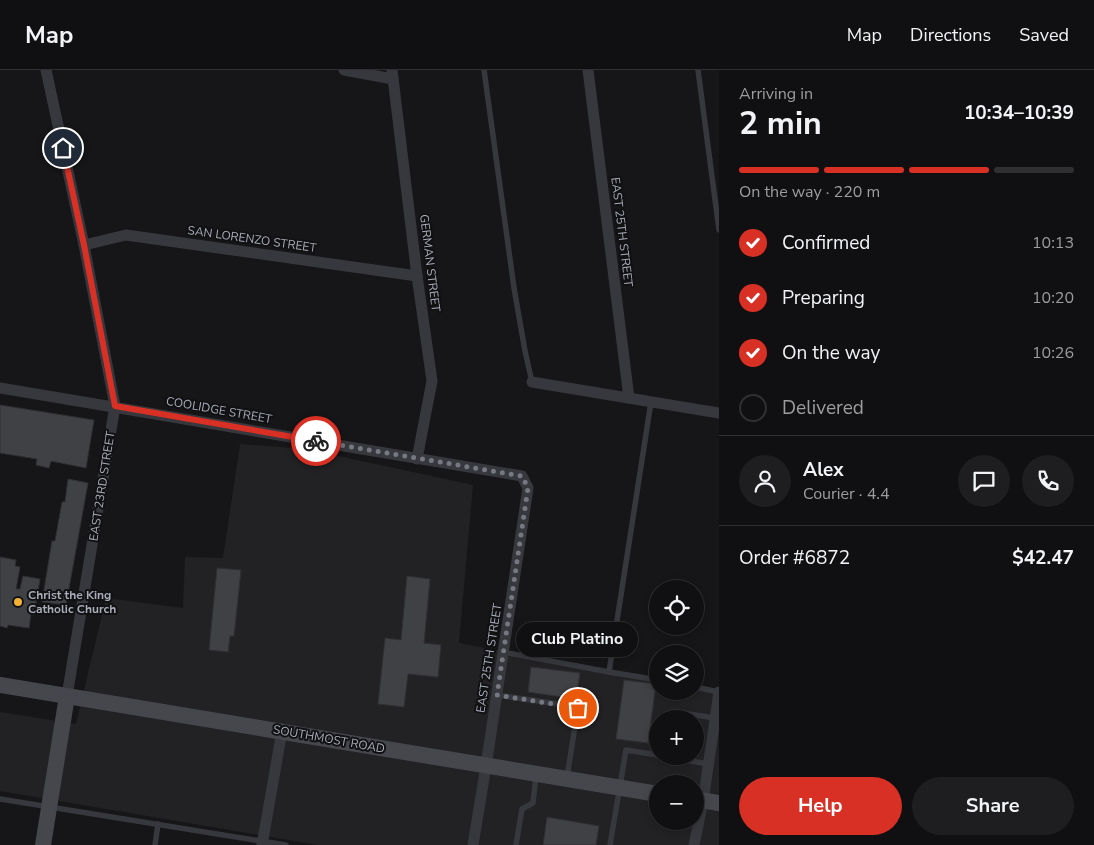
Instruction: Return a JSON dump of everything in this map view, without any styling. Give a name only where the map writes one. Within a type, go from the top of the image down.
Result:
[{"type":"main road","name":"SOUTHMOST ROAD","points":[[0,685],[649,793]]},
{"type":"main road","name":"EAST 23RD STREET","points":[[43,845],[67,696]]},
{"type":"main road","points":[[704,801],[719,803]]},
{"type":"street","name":"EAST 23RD STREET","points":[[46,70],[84,245],[115,406],[67,696]]},
{"type":"street","points":[[344,70],[392,74]]},
{"type":"street","name":"EAST 25TH STREET","points":[[588,70],[629,398]]},
{"type":"street","name":"GERMAN STREET","points":[[392,74],[432,381],[417,458]]},
{"type":"street","name":"SAN LORENZO STREET","points":[[84,245],[126,234],[417,276]]},
{"type":"street","points":[[532,382],[719,413]]},
{"type":"street","name":"COOLIDGE STREET","points":[[0,388],[522,476]]},
{"type":"street","name":"EAST 25TH STREET","points":[[473,845],[528,488],[522,476]]},
{"type":"street","points":[[704,780],[719,692]]},
{"type":"street","points":[[263,843],[282,731]]},
{"type":"street","points":[[694,845],[696,830]]},
{"type":"lane","points":[[484,70],[514,288],[532,382]]},
{"type":"lane","points":[[698,70],[719,230]]},
{"type":"lane","points":[[609,672],[651,402]]},
{"type":"lane","points":[[504,652],[649,679]]},
{"type":"lane","points":[[704,689],[719,692]]},
{"type":"lane","points":[[497,695],[578,708],[567,779]]},
{"type":"lane","points":[[704,716],[715,718]]},
{"type":"lane","points":[[610,845],[626,750],[649,754]]},
{"type":"lane","points":[[704,763],[708,764]]},
{"type":"lane","points":[[516,845],[522,809],[532,803],[537,774]]},
{"type":"lane","points":[[0,799],[263,843],[286,845]]},
{"type":"lane","points":[[155,845],[158,824]]},
{"type":"shaded area","points":[[240,444],[306,449],[473,485],[459,643],[649,679],[649,700],[704,700],[704,689],[719,692],[719,845],[318,845],[0,791],[0,712],[76,724],[106,598],[183,608],[185,557],[223,558]]},
{"type":"building","points":[[0,405],[94,420],[86,468],[51,461],[49,468],[36,465],[37,459],[0,453]]},
{"type":"building","points":[[68,479],[88,483],[66,605],[42,602],[52,541],[55,541],[62,502],[65,502]]},
{"type":"building","name":"Christ the King Catholic Church","points":[[0,557],[16,560],[15,566],[20,567],[16,589],[20,589],[23,576],[40,579],[34,615],[31,614],[29,628],[8,625],[7,628],[0,626]]},
{"type":"building","points":[[217,568],[241,570],[234,636],[230,636],[228,652],[209,650]]},
{"type":"building","points":[[407,576],[430,579],[424,643],[441,645],[438,677],[408,674],[404,707],[378,704],[385,638],[401,640]]},
{"type":"building","points":[[531,667],[580,673],[576,699],[528,692]]},
{"type":"building","points":[[624,680],[649,683],[649,700],[654,700],[652,710],[649,710],[648,743],[616,739]]},
{"type":"building","points":[[547,817],[599,826],[596,845],[543,845]]},
{"type":"way so far","points":[[316,441],[522,476],[528,488],[497,695],[578,708]]},
{"type":"place","name":"Christ the King Catholic Church","points":[[18,602]]},
{"type":"place","name":"Club Platino","points":[[578,708]]},
{"type":"route","points":[[63,148],[115,406],[316,441]]}]
